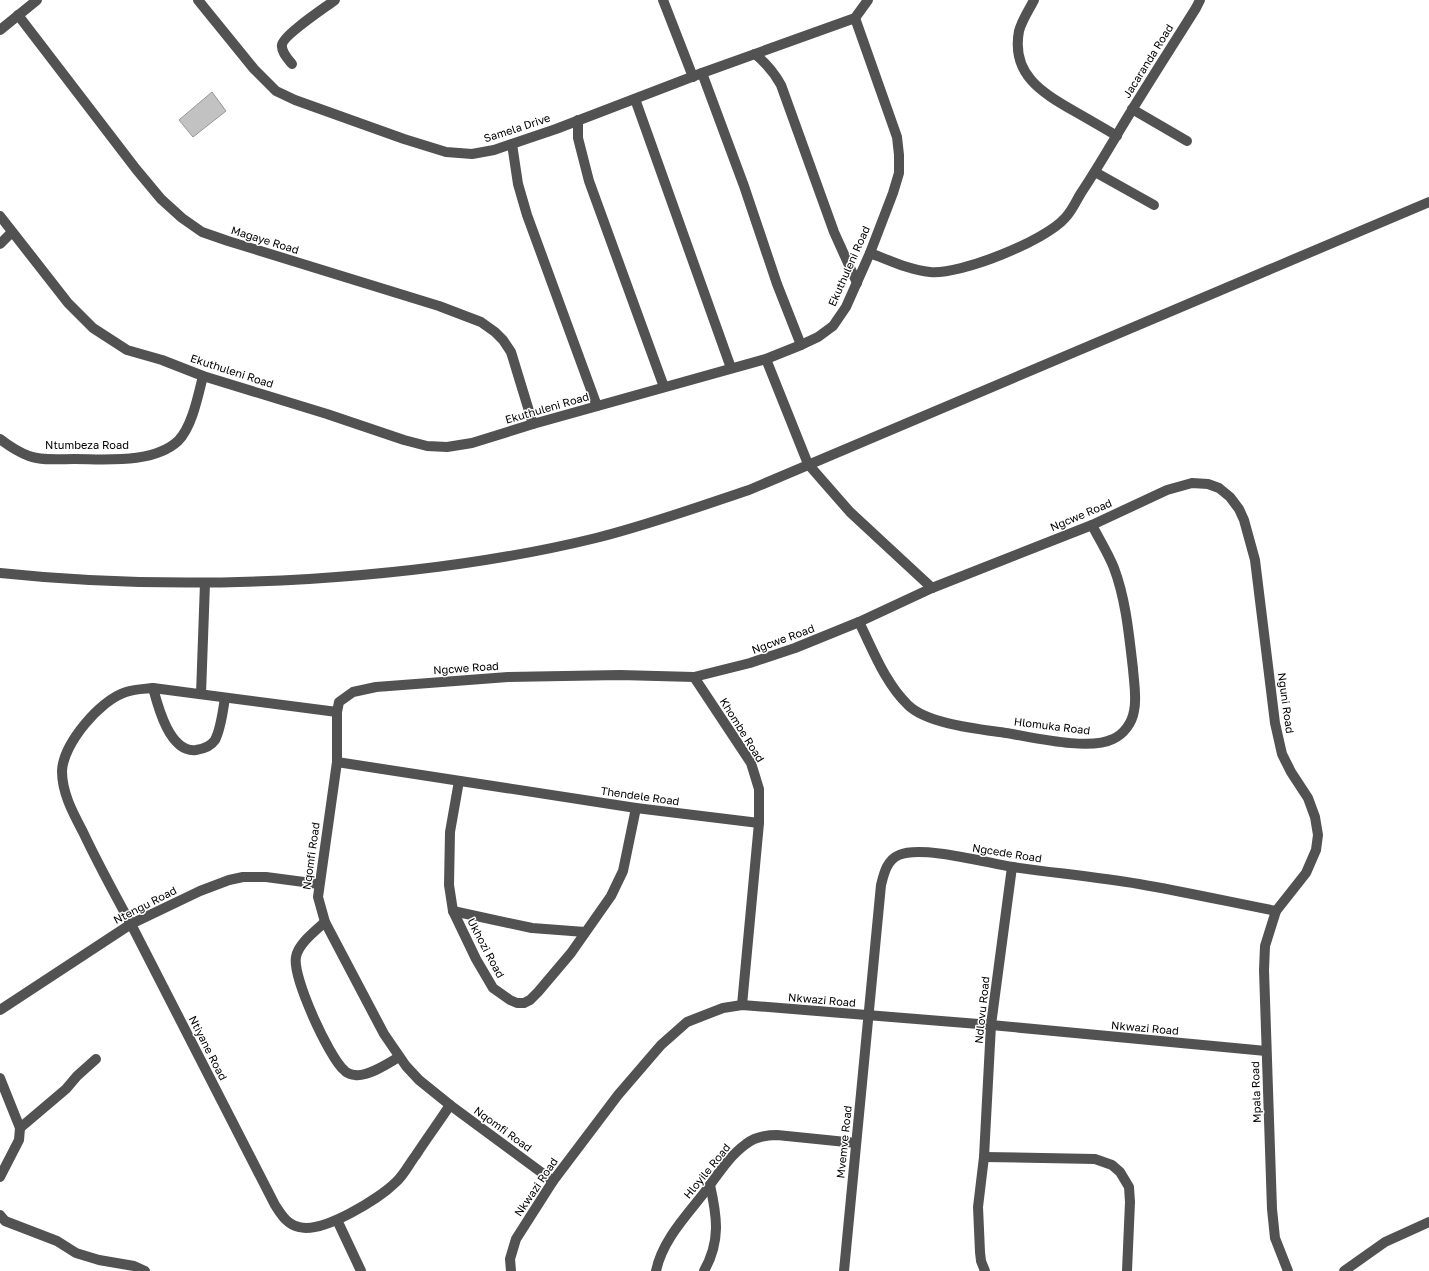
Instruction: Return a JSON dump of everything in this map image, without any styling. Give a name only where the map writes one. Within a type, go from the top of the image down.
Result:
[{"type":"street","points":[[0,30],[37,0]]},
{"type":"street","name":"Samela Drive","points":[[198,0],[254,70],[276,91],[295,100],[404,139],[446,152],[472,154],[494,150],[512,144],[855,18]]},
{"type":"street","points":[[292,64],[283,52],[282,45],[284,39],[335,0]]},
{"type":"street","points":[[663,0],[697,75],[744,186],[777,284],[801,345]]},
{"type":"street","points":[[855,18],[868,0]]},
{"type":"street","points":[[1034,0],[1020,29],[1018,45],[1020,59],[1027,74],[1034,84],[1047,96],[1117,136]]},
{"type":"street","name":"Jacaranda Road","points":[[870,253],[912,269],[931,272],[947,272],[1018,249],[1049,231],[1065,218],[1200,0]]},
{"type":"street","name":"Magaye Road","points":[[18,15],[136,169],[161,199],[182,218],[202,232],[439,306],[481,322],[503,340],[511,352],[533,424]]},
{"type":"street","name":"Ekuthuleni Road","points":[[0,216],[68,303],[93,328],[127,350],[162,360],[204,376],[327,414],[404,440],[427,446],[447,447],[472,443],[533,424],[766,359],[818,337],[833,326],[846,307],[870,253],[899,173],[897,137],[855,18]]},
{"type":"street","points":[[755,54],[765,62],[781,85],[834,232],[857,283]]},
{"type":"street","points":[[635,99],[731,368]]},
{"type":"street","points":[[1132,109],[1187,141]]},
{"type":"street","points":[[578,120],[578,138],[589,181],[664,387]]},
{"type":"street","points":[[512,144],[518,184],[527,215],[597,406]]},
{"type":"street","points":[[1094,172],[1154,205]]},
{"type":"street","points":[[0,573],[93,580],[177,584],[255,582],[367,576],[463,564],[597,538],[749,490],[1429,202]]},
{"type":"street","points":[[0,244],[12,232]]},
{"type":"street","points":[[766,359],[808,464],[850,512],[932,588]]},
{"type":"street","name":"Ntumbeza Road","points":[[0,439],[12,448],[30,456],[51,459],[121,459],[151,455],[166,449],[178,440],[189,425],[204,376]]},
{"type":"street","name":"Ngcwe Road","points":[[337,712],[339,702],[353,692],[393,685],[508,677],[620,675],[694,677],[750,663],[795,648],[859,622],[932,588],[1092,525],[1167,490],[1192,483],[1208,484],[1219,488]]},
{"type":"street","name":"Nguni Road","points":[[1219,488],[1230,497],[1239,509],[1244,520],[1255,560],[1275,724],[1282,754],[1290,772],[1308,798],[1315,817],[1318,835],[1316,850],[1306,873],[1276,911]]},
{"type":"street","name":"Hlomuka Road","points":[[859,622],[896,691],[908,706],[921,715],[936,720],[980,729],[1074,743],[1100,744],[1113,739],[1126,730],[1130,723],[1134,711],[1135,692],[1124,602],[1114,568],[1092,525]]},
{"type":"street","points":[[201,694],[205,583]]},
{"type":"street","name":"Khombe Road","points":[[694,677],[751,763],[760,789],[759,823]]},
{"type":"street","points":[[225,698],[218,731],[214,741],[209,746],[200,750],[192,751],[183,747],[175,740],[166,727],[161,717],[153,688],[337,712]]},
{"type":"street","name":"Ntiyane Road","points":[[153,688],[138,689],[116,696],[98,710],[86,723],[63,761],[62,772],[64,786],[69,803],[95,858],[131,924],[282,1216],[289,1223],[308,1229],[337,1220],[381,1195],[396,1182],[450,1105]]},
{"type":"street","name":"Nqomfi Road","points":[[337,712],[337,762],[318,897],[324,922],[384,1034],[406,1066],[419,1080],[450,1105],[553,1181]]},
{"type":"street","name":"Thendele Road","points":[[337,762],[636,808],[759,823]]},
{"type":"street","name":"Ukhozi Road","points":[[459,781],[450,832],[449,885],[453,911],[476,959],[493,988],[517,1003],[530,1000],[538,992],[571,953],[612,896],[623,871],[636,808]]},
{"type":"street","points":[[742,1005],[759,823]]},
{"type":"street","name":"Ngcede Road","points":[[869,1016],[881,885],[885,870],[892,860],[899,855],[909,852],[922,852],[1012,867],[1139,884],[1276,911]]},
{"type":"street","name":"Ndlovu Road","points":[[986,1271],[981,1261],[978,1207],[984,1157],[991,1025],[1012,867]]},
{"type":"street","name":"Ntengu Road","points":[[0,1010],[131,924],[200,891],[229,880],[243,877],[266,877],[319,884]]},
{"type":"street","name":"Ukhozi Road","points":[[453,911],[532,928],[585,932]]},
{"type":"street","name":"Mpala Road","points":[[1276,911],[1265,946],[1264,970],[1266,1051],[1272,1209],[1275,1238],[1288,1271]]},
{"type":"street","points":[[324,922],[307,938],[299,949],[296,957],[296,968],[303,995],[334,1060],[345,1072],[355,1075],[367,1073],[384,1066],[399,1057]]},
{"type":"street","name":"Nkwazi Road","points":[[511,1271],[510,1259],[516,1239],[553,1181],[618,1094],[661,1045],[688,1022],[722,1008],[742,1005],[991,1025],[1266,1051]]},
{"type":"street","name":"Mvemve Road","points":[[844,1271],[869,1016]]},
{"type":"street","points":[[20,1128],[66,1090],[77,1076],[96,1059]]},
{"type":"street","points":[[0,1078],[20,1128],[19,1140],[0,1177]]},
{"type":"street","name":"Hloyile Road","points":[[656,1271],[660,1257],[675,1231],[731,1157],[746,1144],[756,1138],[777,1135],[856,1143]]},
{"type":"street","points":[[984,1157],[1095,1160],[1112,1165],[1120,1172],[1129,1187],[1130,1202],[1127,1271]]},
{"type":"street","points":[[704,1271],[714,1250],[716,1233],[716,1214],[710,1185]]},
{"type":"street","points":[[0,1215],[5,1221],[57,1241],[76,1253],[99,1260],[134,1266],[145,1271]]},
{"type":"street","points":[[337,1220],[362,1271]]},
{"type":"street","points":[[1344,1271],[1384,1242],[1429,1222]]},
{"type":"building","points":[[212,92],[226,111],[193,137],[179,120]]}]
